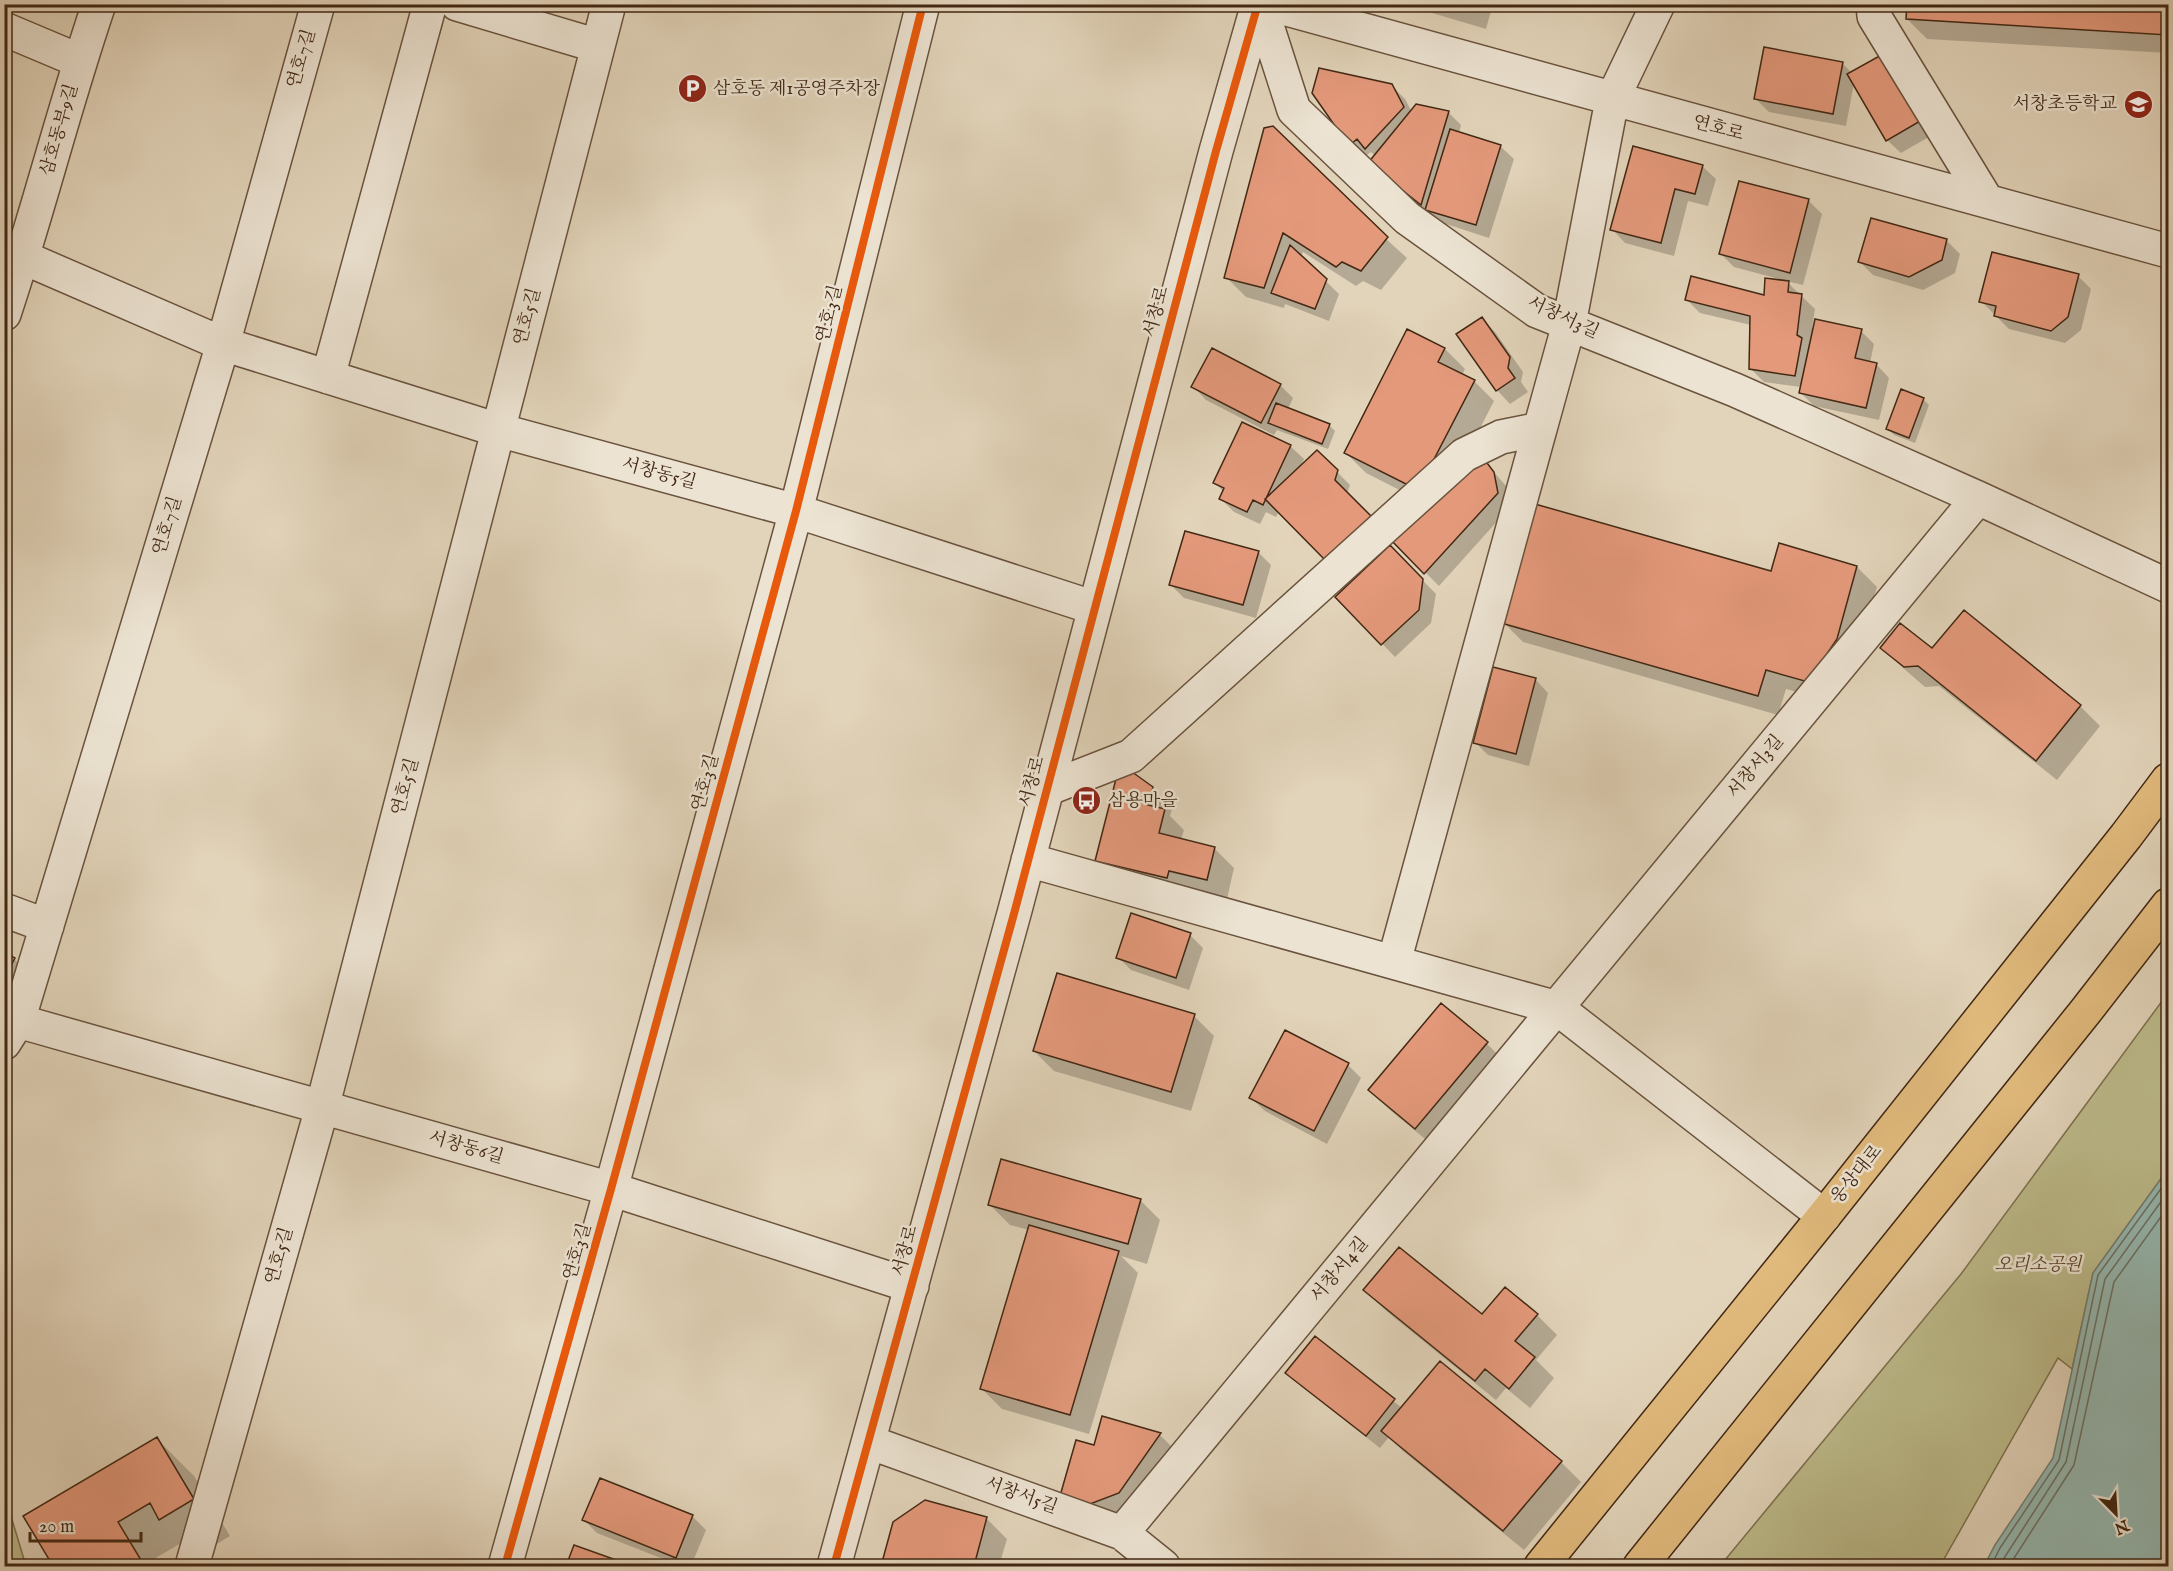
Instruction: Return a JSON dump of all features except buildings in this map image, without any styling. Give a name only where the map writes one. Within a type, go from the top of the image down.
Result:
[{"type":"main road","name":"웅상대로","points":[[1540,1566],[1824,1216],[2169,780]]},
{"type":"main road","points":[[1640,1566],[2169,905]]},
{"type":"street","name":"삼호동부9길","points":[[4,314],[14,253],[99,4]]},
{"type":"street","name":"연호7길","points":[[11,1032],[47,926],[223,344],[318,4]]},
{"type":"street","points":[[328,377],[430,4]]},
{"type":"street","points":[[457,4],[598,46]]},
{"type":"street","name":"연호5길","points":[[192,1566],[322,1108],[609,4]]},
{"type":"street","name":"연호3길","points":[[505,1566],[611,1189],[796,511],[923,4]]},
{"type":"street","name":"서창서3길","points":[[1259,4],[1294,110],[1407,218],[1537,310],[1735,390],[2169,586]]},
{"type":"street","name":"서창로","points":[[834,1566],[1028,860],[1212,163],[1259,4]]},
{"type":"street","name":"연호로","points":[[1269,4],[2169,251]]},
{"type":"street","points":[[1394,962],[1569,324],[1612,100],[1658,4]]},
{"type":"street","points":[[1873,4],[1874,16],[1987,201]]},
{"type":"street","points":[[4,28],[80,61]]},
{"type":"street","points":[[14,253],[223,344]]},
{"type":"street","name":"서창동5길","points":[[223,344],[498,430],[796,511],[1095,608]]},
{"type":"street","points":[[1047,789],[1131,756],[1464,455],[1501,437],[1540,429]]},
{"type":"street","name":"서창서3길","points":[[1557,1008],[1978,498]]},
{"type":"street","points":[[1028,860],[1557,1008],[1824,1216]]},
{"type":"street","points":[[4,910],[47,926]]},
{"type":"street","name":"서창서4길","points":[[1122,1533],[1557,1008]]},
{"type":"street","name":"서창동6길","points":[[11,1032],[322,1108],[611,1189],[912,1286]]},
{"type":"street","name":"서창서5길","points":[[869,1442],[1122,1533],[1164,1566]]},
{"type":"green space","name":"오리소공원","points":[[2168,993],[2168,1169],[2093,1273],[2072,1369],[2058,1358],[1940,1566],[1720,1566],[1961,1274]]},
{"type":"green space","points":[[4,1493],[26,1566],[5,1566]]},
{"type":"water","points":[[2168,1169],[2168,1566],[1984,1566],[1995,1545],[2053,1458],[2093,1273]]},
{"type":"cycle path","points":[[505,1566],[611,1189],[796,511],[923,4]]},
{"type":"cycle path","points":[[834,1566],[1015,910],[1216,151],[1258,4]]},
{"type":"place","name":"삼호동 제1공영주차장","points":[[692,89]]},
{"type":"place","name":"서창초등학교","points":[[2138,104]]},
{"type":"place","name":"삼용마을","points":[[1087,801]]}]
